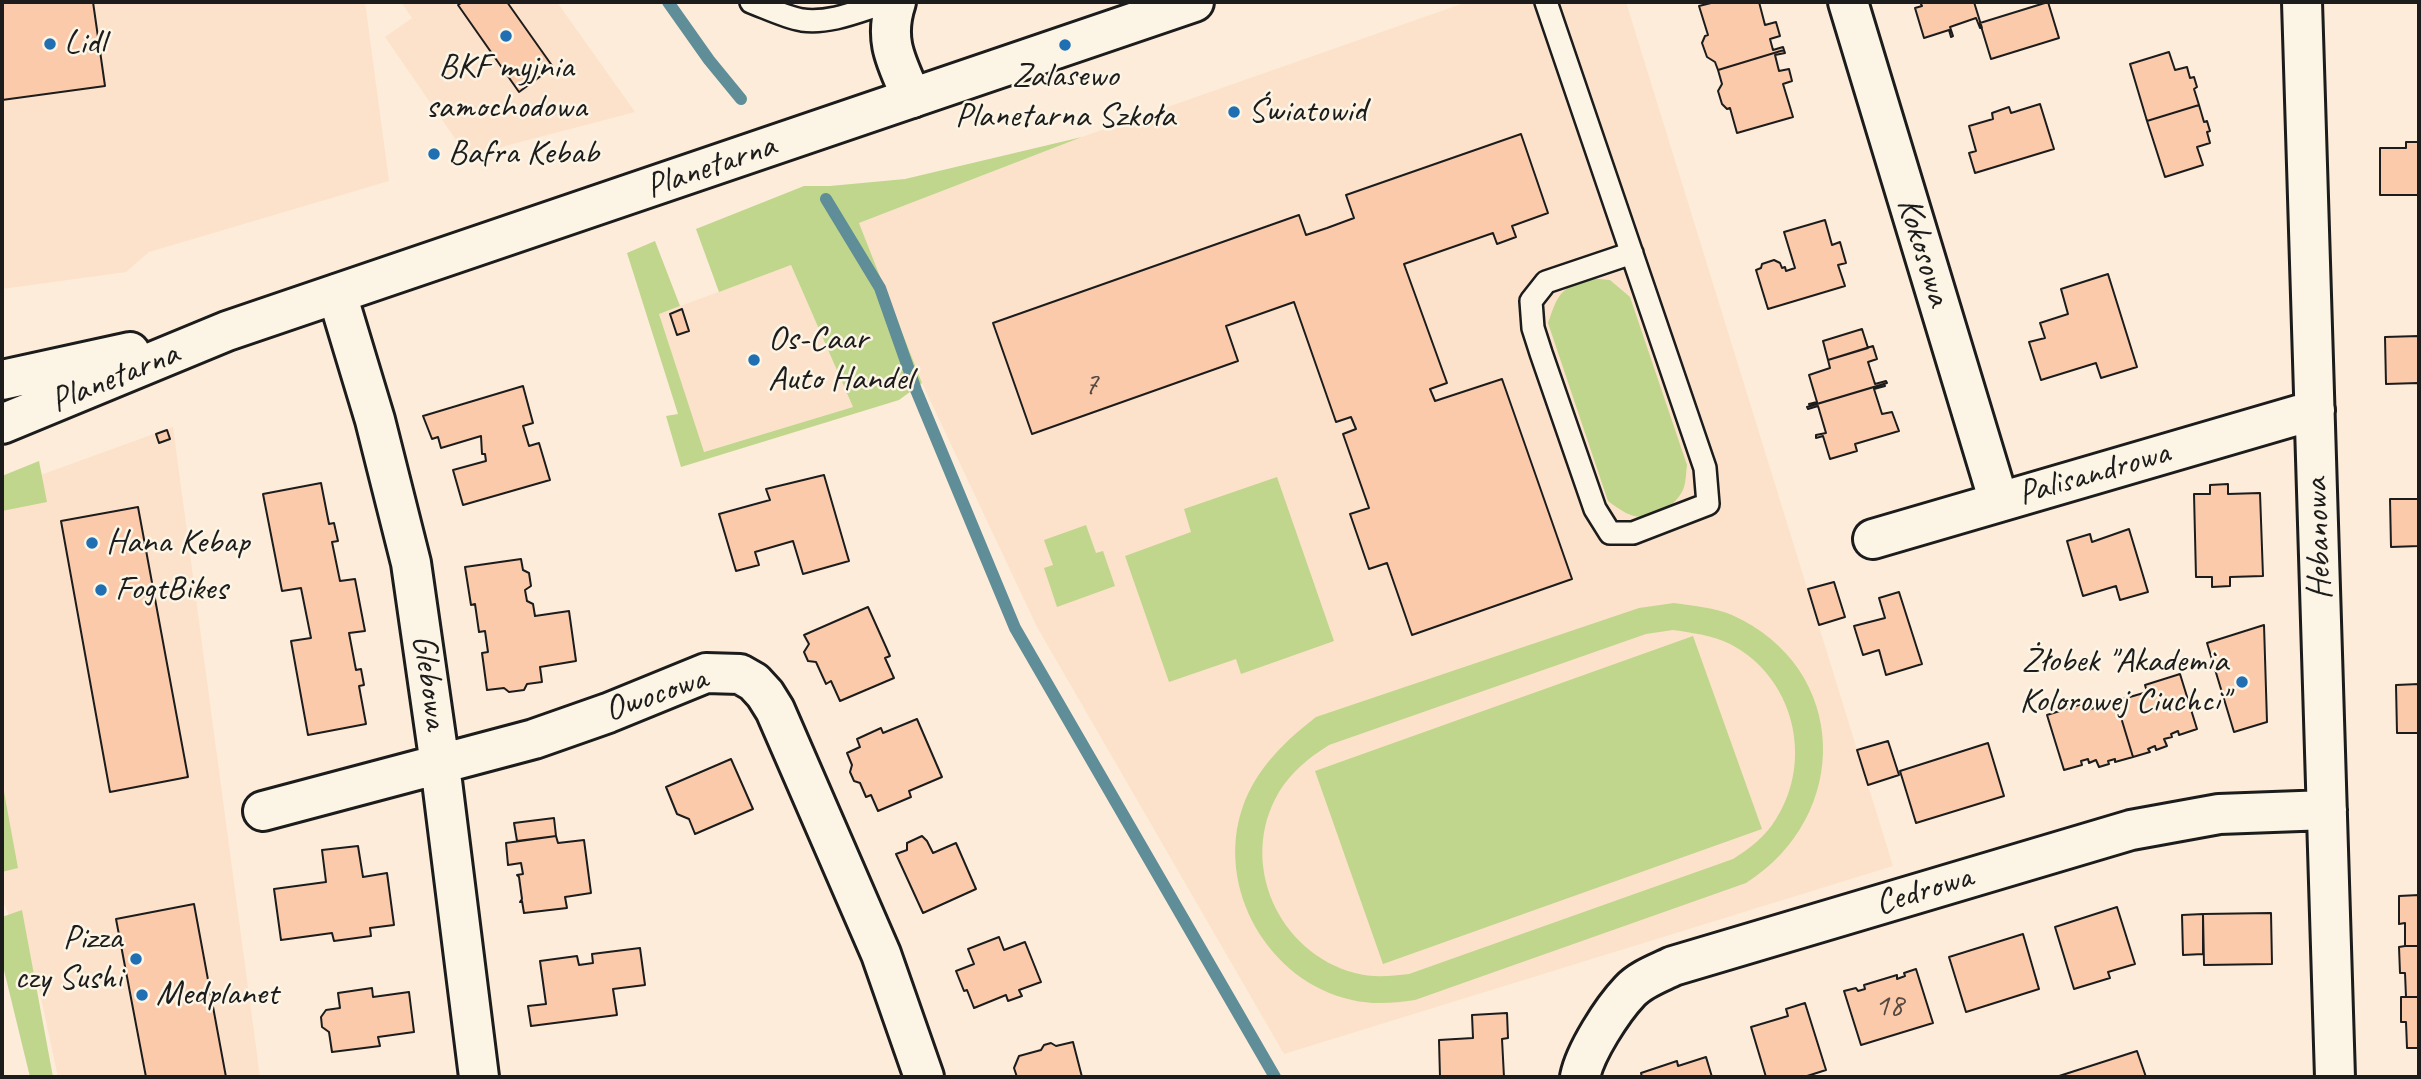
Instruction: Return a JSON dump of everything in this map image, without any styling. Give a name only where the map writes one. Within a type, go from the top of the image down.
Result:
[{"type":"street","points":[[896,2],[891,22],[891,48],[912,98]]},
{"type":"street","name":"Planetarna","points":[[2,424],[228,331],[1194,2]]},
{"type":"street","name":"Kokosowa","points":[[1847,2],[1999,502]]},
{"type":"street","name":"Hebanowa","points":[[2302,2],[2335,1077]]},
{"type":"street","name":"Glebowa","points":[[337,294],[375,420],[411,563],[440,765],[479,1077]]},
{"type":"street","name":"Planetarna","points":[[2,380],[228,331]]},
{"type":"street","name":"Palisandrowa","points":[[1873,539],[2315,410]]},
{"type":"street","name":"Owocowa","points":[[263,811],[534,739],[706,673],[740,674],[754,682],[775,710],[871,930],[924,1077]]},
{"type":"street","name":"Cedrowa","points":[[1580,1077],[1589,1049],[1630,990],[1650,976],[1673,967],[2131,830],[2219,814],[2327,810]]},
{"type":"lane","points":[[751,2],[810,21],[840,16],[888,2]]},
{"type":"lane","points":[[1546,2],[1632,253],[1705,468],[1708,504],[1633,533],[1610,533],[1595,509],[1541,353],[1533,328],[1531,301],[1546,282],[1632,253]]},
{"type":"shaded area","points":[[2,2],[365,2],[389,181],[149,252],[126,272],[2,289]]},
{"type":"shaded area","points":[[401,2],[557,2],[635,112],[467,156],[385,37],[412,18]]},
{"type":"shaded area","points":[[1467,2],[1626,2],[1893,866],[1284,1054],[1037,627],[922,383],[859,223],[1082,137]]},
{"type":"shaded area","name":"Os-Caar Auto Handel","points":[[791,265],[853,407],[703,452],[659,314]]},
{"type":"shaded area","points":[[173,427],[260,1077],[58,1077],[39,989],[2,899],[2,489]]},
{"type":"green space","points":[[1082,137],[859,223],[922,383],[899,400],[681,467],[666,416],[678,414],[627,253],[655,241],[680,306],[659,314],[704,452],[853,407],[791,265],[719,292],[696,229],[804,186],[905,179]]},
{"type":"green space","points":[[1587,278],[1610,280],[1630,297],[1687,465],[1685,485],[1679,496],[1667,508],[1651,516],[1630,514],[1608,501],[1548,323],[1554,306],[1565,290]]},
{"type":"green space","points":[[39,461],[47,502],[2,511],[2,476]]},
{"type":"green space","points":[[1277,477],[1334,641],[1241,674],[1236,659],[1169,682],[1125,556],[1191,532],[1184,509]]},
{"type":"green space","points":[[1086,525],[1096,553],[1103,551],[1115,586],[1057,607],[1044,568],[1053,565],[1044,540]]},
{"type":"green space","points":[[1674,603],[1710,608],[1732,615],[1771,639],[1799,670],[1816,705],[1823,744],[1819,783],[1805,820],[1781,854],[1746,883],[1415,1000],[1368,1003],[1322,990],[1296,974],[1273,952],[1256,927],[1243,899],[1236,868],[1236,837],[1249,792],[1264,768],[1293,736],[1316,717],[1639,608]],"holes":[[[1673,630],[1723,641],[1752,659],[1770,677],[1783,698],[1791,722],[1795,746],[1794,771],[1788,796],[1772,825],[1745,851],[1733,859],[1409,974],[1375,976],[1355,973],[1328,962],[1305,946],[1286,926],[1273,902],[1265,875],[1262,847],[1267,819],[1279,792],[1295,772],[1315,755],[1329,745],[1646,634]]]},
{"type":"green space","points":[[1693,636],[1762,829],[1383,964],[1315,771]]},
{"type":"green space","points":[[2,781],[18,868],[2,872]]},
{"type":"green space","points":[[22,910],[53,1077],[30,1077],[2,962],[2,917]]},
{"type":"building","name":"Lidl","points":[[2,2],[93,2],[105,86],[2,100]]},
{"type":"building","name":"BKF myjnia samochodowa","points":[[463,2],[507,2],[553,67],[519,92],[458,5]]},
{"type":"building","points":[[1715,2],[1759,2],[1765,25],[1776,22],[1780,36],[1770,39],[1773,50],[1783,47],[1784,50],[1718,70],[1715,62],[1707,57],[1702,43],[1708,35],[1699,6]]},
{"type":"building","points":[[1920,2],[1974,2],[1982,28],[1976,18],[1950,27],[1951,37],[1949,30],[1924,38],[1915,8],[1922,6]]},
{"type":"building","points":[[2048,2],[2059,38],[1991,59],[1980,23]]},
{"type":"building","points":[[1784,50],[1785,53],[1775,55],[1779,71],[1789,69],[1792,81],[1783,84],[1793,117],[1737,133],[1730,108],[1727,109],[1722,104],[1718,91],[1722,84],[1718,70]]},
{"type":"building","points":[[2169,52],[2175,70],[2187,67],[2190,78],[2194,77],[2197,87],[2194,89],[2199,105],[2147,121],[2130,64]]},
{"type":"building","points":[[2040,104],[2054,149],[1975,173],[1969,153],[1976,151],[1969,126],[1993,119],[1992,113],[2009,107],[2011,113]]},
{"type":"building","points":[[2199,105],[2210,131],[2207,132],[2210,143],[2197,147],[2203,165],[2165,177],[2147,121]]},
{"type":"building","points":[[1521,134],[1548,213],[1512,226],[1516,237],[1497,244],[1493,233],[1404,264],[1447,383],[1430,389],[1435,401],[1502,379],[1572,579],[1412,635],[1387,563],[1369,569],[1350,514],[1369,508],[1343,434],[1356,429],[1351,417],[1336,422],[1294,302],[1226,326],[1238,361],[1032,434],[993,323],[1299,215],[1306,235],[1327,228],[1354,218],[1346,195]]},
{"type":"building","points":[[2406,142],[2419,142],[2419,195],[2380,195],[2380,148],[2406,148]]},
{"type":"building","points":[[1825,220],[1832,245],[1840,242],[1846,263],[1838,265],[1845,286],[1768,309],[1756,270],[1761,268],[1762,264],[1774,260],[1780,263],[1782,268],[1785,267],[1786,271],[1795,268],[1784,232]]},
{"type":"building","points":[[2108,274],[2137,367],[2101,378],[2096,363],[2041,380],[2029,342],[2045,338],[2040,323],[2068,314],[2061,289]]},
{"type":"building","points":[[682,309],[689,331],[677,335],[670,314]]},
{"type":"building","points":[[1862,329],[1868,348],[1828,360],[1823,341]]},
{"type":"building","points":[[2419,336],[2419,389],[2418,383],[2386,384],[2385,337]]},
{"type":"building","points":[[1873,346],[1877,359],[1868,362],[1875,384],[1887,383],[1810,406],[1809,404],[1817,402],[1809,375],[1830,368],[1828,360]]},
{"type":"building","points":[[1884,384],[1885,386],[1874,389],[1882,414],[1892,412],[1899,431],[1855,444],[1857,451],[1830,459],[1823,436],[1816,438],[1816,435],[1826,433],[1818,406],[1807,407]]},
{"type":"building","points":[[523,386],[533,423],[523,426],[529,446],[539,443],[550,480],[463,505],[453,470],[486,461],[485,454],[482,454],[481,436],[441,448],[438,437],[432,439],[423,416]]},
{"type":"building","points":[[167,430],[170,439],[159,443],[156,434]]},
{"type":"building","points":[[824,475],[849,561],[803,574],[793,541],[755,552],[759,565],[736,571],[719,514],[770,500],[766,489]]},
{"type":"building","points":[[321,483],[329,524],[334,523],[338,541],[332,542],[340,581],[355,579],[365,631],[349,633],[356,670],[361,669],[364,685],[359,686],[366,724],[308,735],[291,641],[311,638],[301,588],[282,591],[263,494]]},
{"type":"building","points":[[2228,484],[2228,494],[2260,493],[2263,576],[2230,577],[2230,586],[2212,587],[2212,577],[2196,577],[2194,494],[2210,494],[2210,485]]},
{"type":"building","points":[[2390,499],[2419,499],[2419,546],[2391,547]]},
{"type":"building","points":[[138,507],[188,777],[110,792],[61,521]]},
{"type":"building","points":[[2129,529],[2148,592],[2120,600],[2116,586],[2083,596],[2067,541],[2090,534],[2092,542]]},
{"type":"building","points":[[521,559],[523,570],[529,573],[531,586],[525,590],[527,601],[533,604],[535,616],[569,611],[576,661],[540,667],[542,682],[527,684],[524,690],[487,690],[482,653],[488,652],[485,631],[479,632],[475,604],[471,605],[465,567]]},
{"type":"building","points":[[1834,582],[1845,617],[1819,625],[1808,589]]},
{"type":"building","points":[[1899,592],[1922,664],[1886,675],[1879,650],[1863,655],[1854,626],[1885,618],[1879,598]]},
{"type":"building","points":[[868,607],[890,656],[885,658],[894,678],[840,701],[831,681],[826,684],[816,662],[808,661],[804,652],[809,644],[804,635]]},
{"type":"building","name":"Żłobek \"Akademia Kolorowej Ciuchci\"","points":[[2264,625],[2267,722],[2234,732],[2207,643]]},
{"type":"building","points":[[2180,674],[2197,729],[2179,735],[2178,731],[2171,734],[2172,737],[2164,739],[2167,746],[2156,750],[2155,746],[2148,749],[2150,752],[2133,757],[2116,701],[2147,692],[2145,685]]},
{"type":"building","points":[[2419,684],[2419,733],[2397,733],[2396,685]]},
{"type":"building","points":[[2116,701],[2133,757],[2108,761],[2109,764],[2099,767],[2096,760],[2089,763],[2088,759],[2081,761],[2082,765],[2064,770],[2047,715],[2082,704],[2085,711]]},
{"type":"building","points":[[917,719],[942,777],[909,791],[911,797],[878,811],[871,795],[866,797],[860,783],[854,781],[847,753],[860,747],[857,739],[881,728],[883,733]]},
{"type":"building","points":[[1888,741],[1899,775],[1868,785],[1857,750]]},
{"type":"building","points":[[1988,743],[2004,796],[1916,823],[1900,771]]},
{"type":"building","points":[[731,759],[753,809],[695,834],[689,819],[677,814],[666,787]]},
{"type":"building","points":[[554,818],[556,836],[517,841],[514,823]]},
{"type":"building","points":[[556,836],[558,843],[584,840],[591,893],[565,897],[567,908],[524,913],[517,875],[523,874],[521,863],[508,865],[506,843]]},
{"type":"building","points":[[922,836],[933,853],[956,843],[976,889],[923,913],[896,854],[907,850],[907,843]]},
{"type":"building","points":[[358,846],[363,877],[387,873],[394,925],[370,928],[371,936],[334,941],[332,933],[281,940],[274,889],[326,882],[322,850]]},
{"type":"building","points":[[2419,895],[2419,946],[2405,946],[2405,923],[2399,924],[2399,896]]},
{"type":"building","points":[[194,904],[226,1077],[146,1077],[116,919]]},
{"type":"building","points":[[2117,907],[2135,964],[2108,972],[2110,978],[2074,989],[2055,927]]},
{"type":"building","points":[[2271,913],[2272,964],[2204,965],[2203,914]]},
{"type":"building","points":[[2203,914],[2203,954],[2183,955],[2182,915]]},
{"type":"building","points":[[2023,934],[2039,989],[1966,1012],[1949,957]]},
{"type":"building","points":[[999,937],[1004,950],[1025,942],[1041,982],[1019,990],[1022,996],[1008,1001],[1006,995],[974,1008],[956,971],[974,964],[968,949]]},
{"type":"building","points":[[2419,946],[2419,997],[2406,997],[2405,973],[2400,973],[2399,947]]},
{"type":"building","points":[[640,948],[645,985],[613,989],[617,1015],[531,1026],[528,1006],[546,1004],[540,961],[577,956],[579,965],[593,963],[592,954]]},
{"type":"building","points":[[1916,969],[1933,1023],[1861,1045],[1844,991],[1865,989],[1864,985],[1897,975],[1897,979]]},
{"type":"building","points":[[372,988],[373,997],[409,992],[414,1032],[378,1037],[380,1046],[332,1052],[329,1032],[322,1027],[321,1017],[326,1010],[340,1008],[338,993]]},
{"type":"building","points":[[2401,997],[2419,997],[2419,1048],[2407,1048],[2406,1022],[2401,1022]]},
{"type":"building","points":[[1805,1003],[1826,1070],[1804,1077],[1766,1077],[1751,1027],[1788,1016],[1786,1009]]},
{"type":"building","points":[[1507,1013],[1508,1038],[1502,1039],[1504,1077],[1440,1077],[1439,1040],[1473,1038],[1472,1015]]},
{"type":"building","points":[[1073,1042],[1082,1077],[1017,1077],[1014,1068],[1019,1056],[1041,1050],[1044,1045],[1051,1043],[1056,1046]]},
{"type":"building","points":[[2137,1051],[2146,1077],[2056,1077]]},
{"type":"building","points":[[1706,1057],[1712,1077],[1642,1077],[1641,1073],[1677,1061],[1678,1066]]},
{"type":"waterway","points":[[668,2],[709,60],[741,99]]},
{"type":"waterway","points":[[826,199],[880,288],[916,390],[1015,628],[1275,1077]]},
{"type":"place","name":"BKF myjnia samochodowa","points":[[506,36]]},
{"type":"place","name":"Lidl","points":[[50,44]]},
{"type":"place","name":"Zalasewo Planetarna Szkoła","points":[[1065,45]]},
{"type":"place","name":"Światowid","points":[[1234,112]]},
{"type":"place","name":"Bafra Kebab","points":[[434,154]]},
{"type":"place","name":"Os-Caar Auto Handel","points":[[754,360]]},
{"type":"place","name":"Hana Kebap","points":[[92,543]]},
{"type":"place","name":"FogtBikes","points":[[101,590]]},
{"type":"place","name":"Żłobek \"Akademia Kolorowej Ciuchci\"","points":[[2242,682]]},
{"type":"place","name":"Pizza czy Sushi","points":[[136,959]]},
{"type":"place","name":"Medplanet","points":[[142,995]]}]
